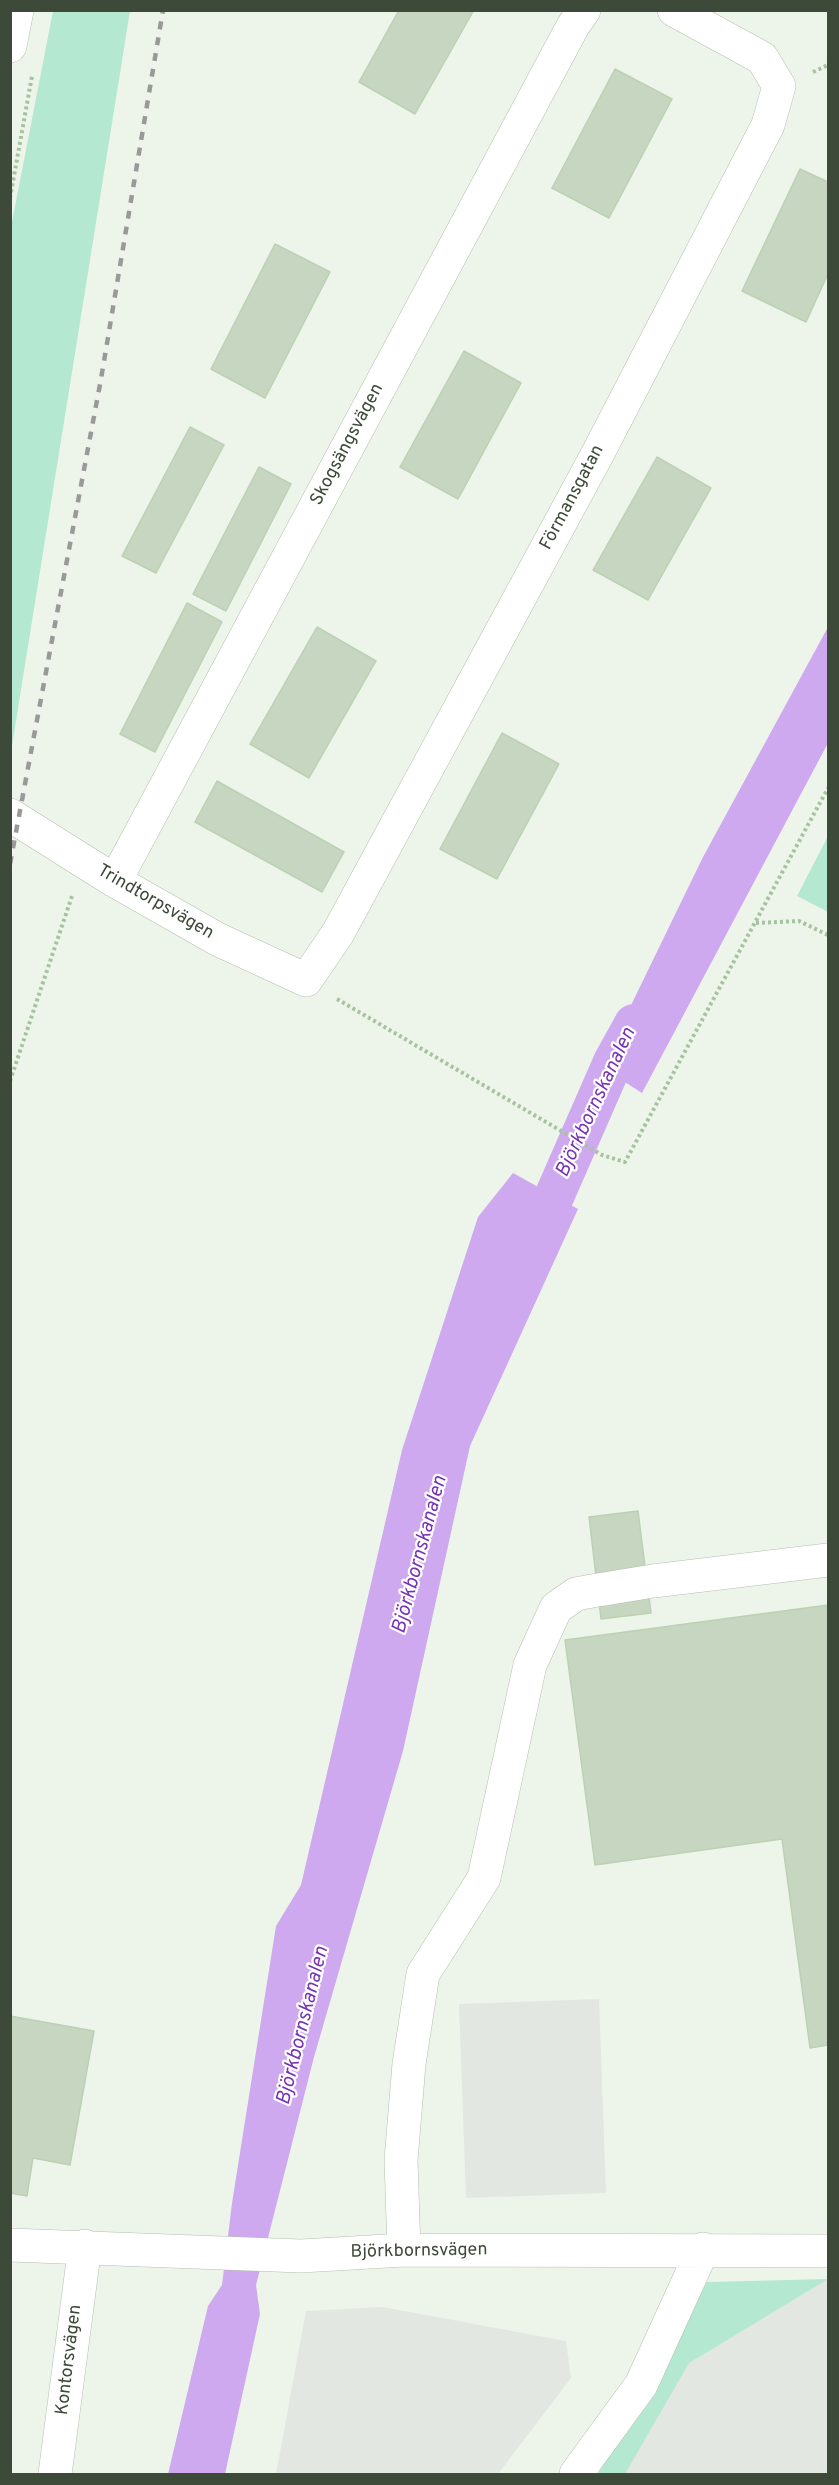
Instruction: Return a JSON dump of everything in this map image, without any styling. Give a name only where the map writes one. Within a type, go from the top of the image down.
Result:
[{"type":"street","points":[[10,46],[17,10]]},
{"type":"street","name":"Skogsängsvägen","points":[[115,881],[573,26],[584,10]]},
{"type":"street","name":"Förmansgatan","points":[[306,980],[338,933],[585,476],[768,125],[779,86],[762,58],[674,10]]},
{"type":"street","name":"Trindtorpsvägen","points":[[10,814],[115,881],[217,939],[306,980]]},
{"type":"street","points":[[404,2250],[401,2160],[409,2064],[423,1974],[484,1878],[530,1665],[556,1608],[576,1594],[592,1591],[653,1581],[828,1560]]},
{"type":"street","name":"Björkbornsvägen","points":[[10,2245],[85,2246],[301,2256],[404,2250],[828,2251]]},
{"type":"street","name":"Kontorsvägen","points":[[55,2475],[85,2246]]},
{"type":"street","points":[[576,2475],[641,2385],[703,2249]]},
{"type":"path","points":[[10,198],[33,69]]},
{"type":"path","points":[[306,980],[602,1155],[625,1162],[828,788]]},
{"type":"path","points":[[10,1081],[83,861]]},
{"type":"path","points":[[756,923],[799,921],[828,935]]},
{"type":"green space","points":[[53,11],[130,11],[11,752],[11,227]]},
{"type":"green space","points":[[828,836],[828,912],[797,896]]},
{"type":"green space","points":[[828,2279],[828,2474],[598,2474],[707,2282]]},
{"type":"shaded area","points":[[599,1999],[606,2193],[466,2198],[459,2004]]},
{"type":"shaded area","points":[[828,2279],[828,2474],[625,2474],[689,2363]]},
{"type":"shaded area","points":[[383,2307],[566,2341],[571,2378],[498,2474],[276,2474],[306,2311]]},
{"type":"water","points":[[828,627],[828,743],[642,1093],[601,1067],[703,857]]},
{"type":"water","points":[[513,1173],[578,1209],[470,1446],[403,1751],[314,2057],[256,2285],[260,2314],[225,2474],[168,2474],[208,2306],[222,2285],[232,2203],[276,1926],[301,1885],[402,1450],[478,1217]]},
{"type":"building","points":[[399,10],[474,10],[415,114],[359,82]]},
{"type":"building","points":[[615,69],[672,99],[609,218],[552,188]]},
{"type":"building","points":[[800,169],[828,182],[828,274],[806,322],[742,291]]},
{"type":"building","points":[[275,244],[330,272],[265,398],[211,369]]},
{"type":"building","points":[[464,351],[521,383],[458,499],[400,467]]},
{"type":"building","points":[[190,427],[224,445],[156,573],[122,556]]},
{"type":"building","points":[[657,457],[711,488],[648,600],[593,570]]},
{"type":"building","points":[[259,467],[291,484],[226,611],[193,594]]},
{"type":"building","points":[[187,603],[222,622],[155,752],[120,734]]},
{"type":"building","points":[[317,627],[376,661],[309,778],[250,744]]},
{"type":"building","points":[[502,733],[559,764],[497,879],[440,849]]},
{"type":"building","points":[[217,781],[344,852],[322,892],[195,822]]},
{"type":"building","points":[[638,1511],[651,1613],[601,1619],[589,1517]]},
{"type":"building","points":[[828,1605],[828,2045],[810,2048],[782,1839],[595,1865],[565,1640]]},
{"type":"building","points":[[10,2016],[94,2031],[70,2165],[33,2158],[27,2196],[10,2193]]},
{"type":"waterway","name":"Björkbornskanalen","points":[[532,1247],[613,1062],[634,1024]]},
{"type":"railway","points":[[10,864],[101,379],[163,10]]}]
